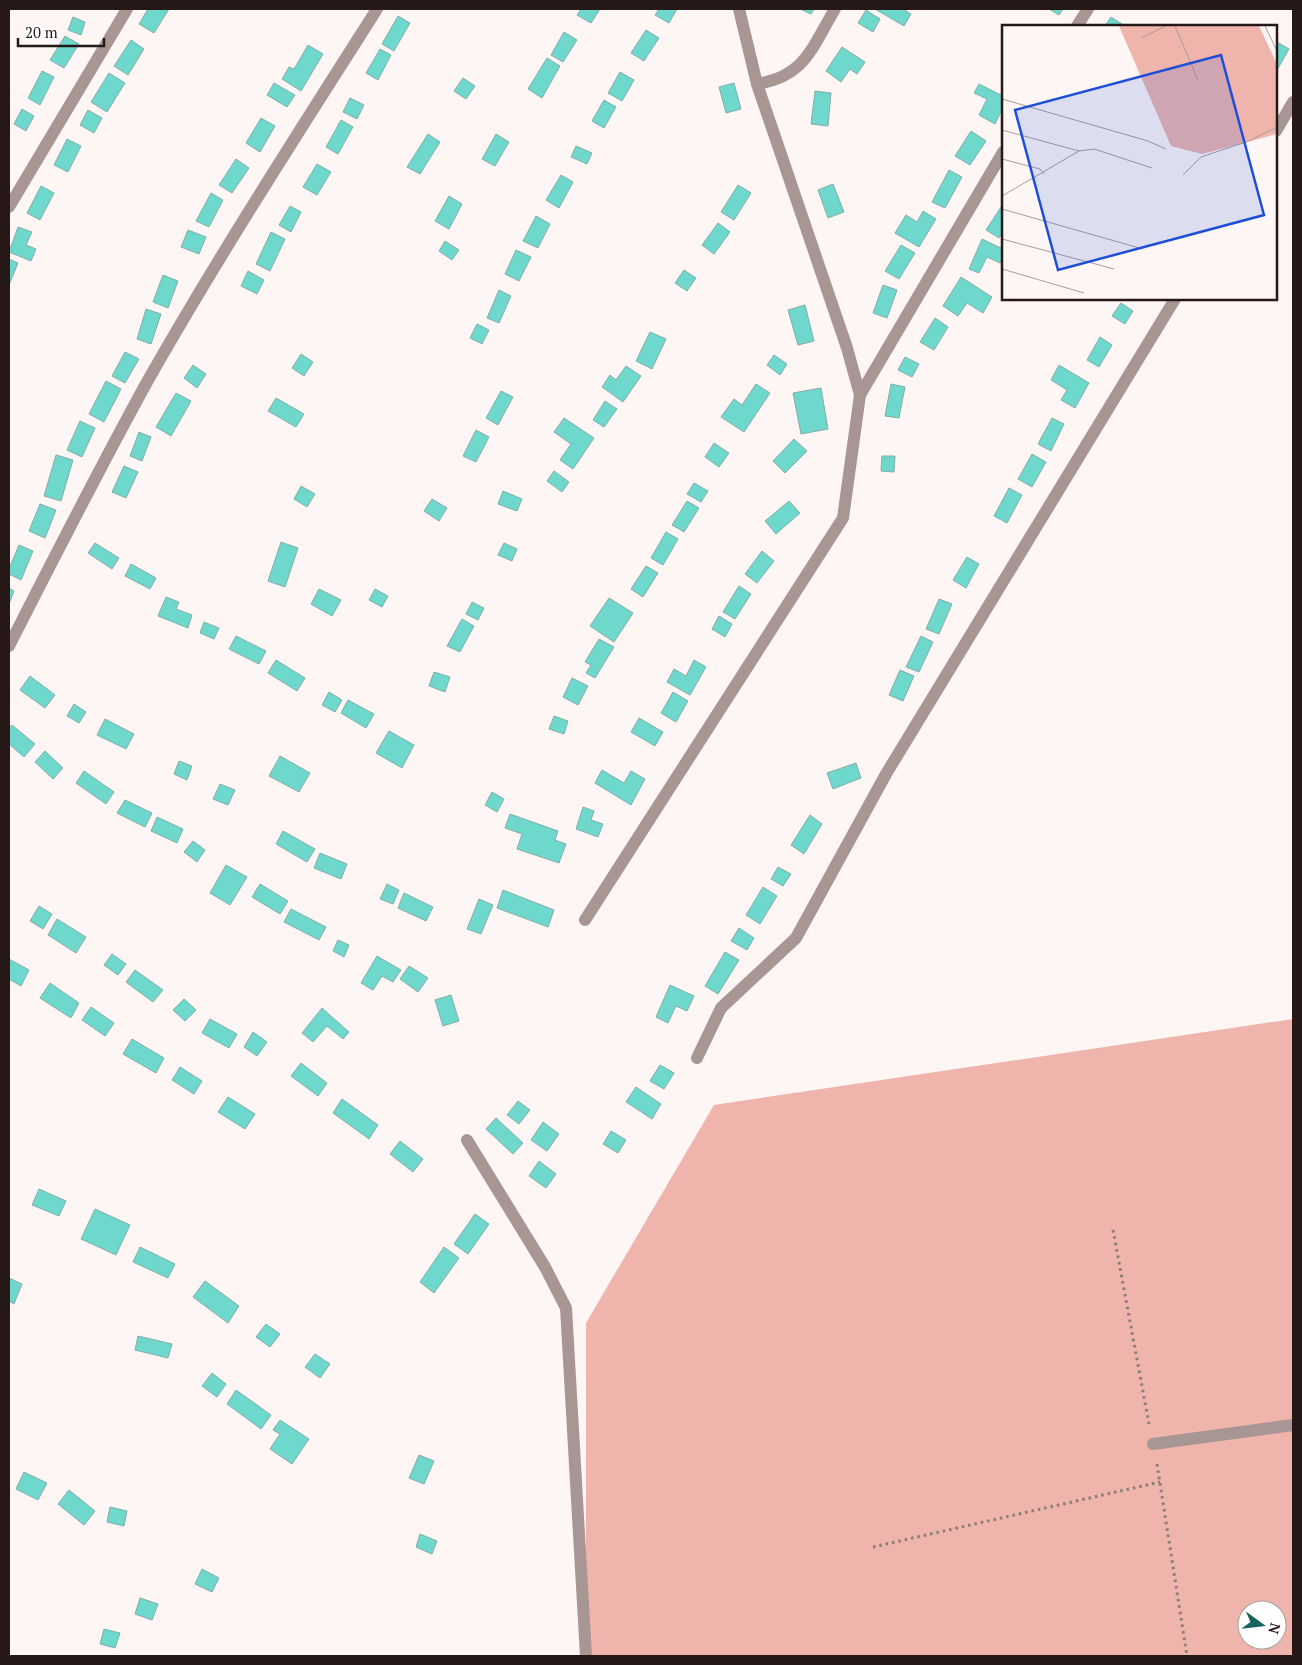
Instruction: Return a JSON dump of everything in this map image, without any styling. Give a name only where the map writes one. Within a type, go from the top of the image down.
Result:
[{"type":"street","points":[[9,207],[127,9]]},
{"type":"street","points":[[9,646],[110,450],[162,356],[220,257],[377,9]]},
{"type":"street","points":[[739,9],[757,84],[847,348],[860,395]]},
{"type":"street","points":[[757,84],[781,78],[793,72],[804,62],[835,9]]},
{"type":"street","points":[[1079,25],[1088,9]]},
{"type":"street","points":[[1277,129],[1293,102]]},
{"type":"street","points":[[585,920],[843,518],[860,395],[1002,154]]},
{"type":"street","points":[[697,1058],[721,1008],[796,938],[886,774],[1174,300]]},
{"type":"street","points":[[467,1140],[546,1267],[566,1308],[586,1656]]},
{"type":"street","points":[[1153,1444],[1293,1425]]},
{"type":"path","points":[[873,1547],[1160,1482]]},
{"type":"shaded area","points":[[1293,1019],[1293,1656],[586,1656],[586,1323],[714,1105]]},
{"type":"building","points":[[148,9],[169,9],[154,33],[139,24]]},
{"type":"building","points":[[581,9],[600,9],[591,23],[577,15]]},
{"type":"building","points":[[659,9],[677,9],[669,23],[655,15]]},
{"type":"building","points":[[800,9],[814,9],[811,14]]},
{"type":"building","points":[[875,9],[903,9],[911,14],[904,26]]},
{"type":"building","points":[[1049,9],[1063,9],[1059,15]]},
{"type":"building","points":[[866,10],[880,19],[873,32],[858,23]]},
{"type":"building","points":[[398,16],[410,23],[394,51],[382,44]]},
{"type":"building","points":[[73,17],[85,22],[81,35],[68,30]]},
{"type":"building","points":[[1111,17],[1123,25],[1106,25]]},
{"type":"building","points":[[646,30],[659,38],[644,61],[631,53]]},
{"type":"building","points":[[564,32],[577,40],[563,62],[551,55]]},
{"type":"building","points":[[65,36],[79,44],[64,68],[50,60]]},
{"type":"building","points":[[131,40],[144,49],[128,75],[114,66]]},
{"type":"building","points":[[1277,42],[1289,49],[1277,70]]},
{"type":"building","points":[[308,45],[323,54],[301,91],[282,79],[289,67],[294,69]]},
{"type":"building","points":[[842,47],[865,62],[857,74],[850,69],[841,82],[826,71]]},
{"type":"building","points":[[380,49],[391,55],[378,80],[366,73]]},
{"type":"building","points":[[547,58],[560,66],[542,98],[528,89]]},
{"type":"building","points":[[42,71],[54,77],[40,105],[28,98]]},
{"type":"building","points":[[620,72],[634,80],[622,101],[608,93]]},
{"type":"building","points":[[109,73],[125,83],[107,112],[91,102]]},
{"type":"building","points":[[463,78],[475,86],[466,99],[454,91]]},
{"type":"building","points":[[274,83],[295,95],[287,107],[267,95]]},
{"type":"building","points":[[734,83],[741,109],[726,113],[719,87]]},
{"type":"building","points":[[979,84],[1002,96],[1002,109],[995,124],[979,115],[987,99],[974,93]]},
{"type":"building","points":[[815,91],[831,93],[828,126],[811,124]]},
{"type":"building","points":[[350,98],[364,105],[357,119],[343,112]]},
{"type":"building","points":[[604,100],[616,107],[604,128],[592,121]]},
{"type":"building","points":[[22,109],[34,116],[26,131],[14,124]]},
{"type":"building","points":[[88,110],[102,118],[94,133],[80,125]]},
{"type":"building","points":[[261,118],[275,126],[260,152],[246,143]]},
{"type":"building","points":[[341,120],[353,127],[338,154],[326,147]]},
{"type":"building","points":[[971,131],[986,141],[970,165],[955,156]]},
{"type":"building","points":[[428,134],[440,142],[420,174],[407,167]]},
{"type":"building","points":[[496,134],[509,142],[495,166],[482,159]]},
{"type":"building","points":[[67,139],[81,146],[68,172],[54,165]]},
{"type":"building","points":[[576,146],[592,153],[587,164],[571,157]]},
{"type":"building","points":[[236,159],[249,168],[232,193],[219,185]]},
{"type":"building","points":[[317,164],[331,172],[317,195],[303,187]]},
{"type":"building","points":[[949,170],[962,177],[945,208],[932,202]]},
{"type":"building","points":[[561,175],[573,182],[559,208],[546,200]]},
{"type":"building","points":[[833,184],[844,212],[828,218],[818,190]]},
{"type":"building","points":[[738,185],[751,193],[734,220],[721,212]]},
{"type":"building","points":[[41,186],[54,193],[40,220],[27,213]]},
{"type":"building","points":[[211,193],[223,200],[209,227],[196,221]]},
{"type":"building","points":[[449,196],[462,204],[449,229],[435,221]]},
{"type":"building","points":[[290,206],[301,212],[291,232],[279,225]]},
{"type":"building","points":[[1001,207],[1002,233],[999,238],[986,230]]},
{"type":"building","points":[[923,211],[936,219],[919,247],[895,233],[906,215],[917,222]]},
{"type":"building","points":[[536,216],[550,224],[538,248],[523,241]]},
{"type":"building","points":[[718,223],[730,232],[714,254],[702,245]]},
{"type":"building","points":[[18,227],[32,232],[26,245],[36,249],[31,261],[9,252]]},
{"type":"building","points":[[188,230],[206,237],[199,254],[181,247]]},
{"type":"building","points":[[271,232],[285,239],[270,271],[256,264]]},
{"type":"building","points":[[982,239],[1002,249],[1000,263],[987,257],[979,273],[969,269]]},
{"type":"building","points":[[445,241],[459,250],[452,260],[439,251]]},
{"type":"building","points":[[901,245],[915,253],[899,279],[885,271]]},
{"type":"building","points":[[516,250],[531,257],[519,281],[505,274]]},
{"type":"building","points":[[9,259],[18,263],[9,285]]},
{"type":"building","points":[[684,270],[696,278],[687,291],[675,283]]},
{"type":"building","points":[[248,271],[264,280],[257,294],[241,286]]},
{"type":"building","points":[[163,275],[178,281],[168,308],[153,302]]},
{"type":"building","points":[[961,277],[992,297],[983,313],[967,303],[958,316],[943,306]]},
{"type":"building","points":[[883,285],[897,290],[887,318],[873,313]]},
{"type":"building","points":[[499,290],[511,296],[499,323],[487,318]]},
{"type":"building","points":[[1121,303],[1133,311],[1125,324],[1112,316]]},
{"type":"building","points":[[805,305],[814,341],[798,345],[788,310]]},
{"type":"building","points":[[146,309],[161,314],[151,344],[137,339]]},
{"type":"building","points":[[935,318],[948,327],[934,350],[920,342]]},
{"type":"building","points":[[477,324],[489,330],[482,344],[470,338]]},
{"type":"building","points":[[650,332],[666,339],[652,369],[636,361]]},
{"type":"building","points":[[1100,337],[1112,345],[1099,367],[1087,360]]},
{"type":"building","points":[[125,352],[139,359],[125,383],[112,376]]},
{"type":"building","points":[[301,354],[313,362],[304,376],[292,368]]},
{"type":"building","points":[[774,355],[787,364],[780,375],[767,365]]},
{"type":"building","points":[[905,357],[919,364],[912,377],[898,370]]},
{"type":"building","points":[[193,365],[206,374],[197,388],[184,378]]},
{"type":"building","points":[[1059,365],[1089,383],[1075,408],[1061,400],[1067,390],[1051,380]]},
{"type":"building","points":[[626,366],[641,376],[623,402],[602,387],[610,375],[616,380]]},
{"type":"building","points":[[106,381],[121,389],[104,422],[89,414]]},
{"type":"building","points":[[756,384],[770,393],[744,432],[721,417],[734,399],[742,405]]},
{"type":"building","points":[[891,384],[905,387],[899,418],[885,416]]},
{"type":"building","points":[[821,388],[828,429],[801,434],[793,393]]},
{"type":"building","points":[[501,391],[513,397],[498,425],[486,418]]},
{"type":"building","points":[[176,393],[191,401],[171,436],[156,427]]},
{"type":"building","points":[[276,398],[304,414],[296,427],[268,411]]},
{"type":"building","points":[[605,401],[617,409],[604,427],[593,420]]},
{"type":"building","points":[[564,418],[594,438],[573,469],[560,460],[571,444],[554,432]]},
{"type":"building","points":[[1052,418],[1064,424],[1051,451],[1038,444]]},
{"type":"building","points":[[80,421],[95,428],[82,457],[67,450]]},
{"type":"building","points":[[476,430],[489,437],[476,462],[463,456]]},
{"type":"building","points":[[139,432],[151,437],[142,461],[130,456]]},
{"type":"building","points":[[794,439],[807,451],[785,473],[773,461]]},
{"type":"building","points":[[714,443],[729,453],[719,467],[705,457]]},
{"type":"building","points":[[1032,454],[1046,462],[1032,487],[1018,479]]},
{"type":"building","points":[[56,455],[73,460],[61,501],[44,496]]},
{"type":"building","points":[[882,456],[895,456],[894,472],[881,471]]},
{"type":"building","points":[[124,466],[138,472],[126,498],[112,492]]},
{"type":"building","points":[[554,471],[569,482],[562,492],[547,481]]},
{"type":"building","points":[[694,483],[708,491],[701,502],[687,494]]},
{"type":"building","points":[[301,486],[315,494],[307,507],[294,499]]},
{"type":"building","points":[[1009,488],[1022,495],[1007,523],[994,516]]},
{"type":"building","points":[[503,491],[522,499],[517,511],[498,504]]},
{"type":"building","points":[[432,499],[447,508],[439,521],[424,511]]},
{"type":"building","points":[[687,501],[699,508],[684,532],[672,525]]},
{"type":"building","points":[[789,501],[800,513],[776,534],[765,521]]},
{"type":"building","points":[[40,504],[56,510],[45,538],[29,531]]},
{"type":"building","points":[[666,532],[678,539],[663,565],[651,558]]},
{"type":"building","points":[[281,542],[298,548],[285,587],[268,581]]},
{"type":"building","points":[[95,543],[119,558],[112,569],[88,553]]},
{"type":"building","points":[[504,543],[517,549],[512,561],[498,555]]},
{"type":"building","points":[[19,545],[33,551],[21,580],[9,574],[9,569]]},
{"type":"building","points":[[762,551],[774,561],[757,583],[745,574]]},
{"type":"building","points":[[967,557],[979,564],[966,588],[953,580]]},
{"type":"building","points":[[131,564],[156,578],[150,589],[125,576]]},
{"type":"building","points":[[646,566],[658,573],[643,597],[631,589]]},
{"type":"building","points":[[739,586],[751,594],[735,619],[723,612]]},
{"type":"building","points":[[9,588],[14,591],[9,604]]},
{"type":"building","points":[[319,589],[341,600],[332,616],[311,604]]},
{"type":"building","points":[[375,589],[388,596],[382,607],[369,600]]},
{"type":"building","points":[[166,597],[179,602],[176,609],[192,615],[188,628],[158,616]]},
{"type":"building","points":[[609,598],[633,613],[614,642],[590,626]]},
{"type":"building","points":[[939,599],[952,604],[939,634],[926,629]]},
{"type":"building","points":[[472,602],[484,608],[478,620],[466,614]]},
{"type":"building","points":[[719,616],[732,624],[725,637],[712,629]]},
{"type":"building","points":[[462,619],[474,626],[460,652],[447,646]]},
{"type":"building","points":[[204,622],[219,628],[214,639],[200,633]]},
{"type":"building","points":[[236,636],[266,651],[259,664],[229,649]]},
{"type":"building","points":[[921,636],[933,642],[919,672],[906,667]]},
{"type":"building","points":[[599,639],[614,647],[595,678],[586,673],[591,665],[585,662]]},
{"type":"building","points":[[276,660],[305,678],[297,691],[268,673]]},
{"type":"building","points":[[694,660],[706,667],[690,695],[667,682],[674,669],[686,676]]},
{"type":"building","points":[[900,670],[914,676],[903,701],[889,695]]},
{"type":"building","points":[[434,672],[450,677],[445,692],[429,686]]},
{"type":"building","points":[[30,676],[55,695],[45,708],[20,690]]},
{"type":"building","points":[[572,678],[588,686],[578,705],[563,697]]},
{"type":"building","points":[[329,692],[342,700],[335,712],[322,705]]},
{"type":"building","points":[[673,692],[688,701],[676,722],[661,713]]},
{"type":"building","points":[[348,700],[374,714],[366,728],[341,713]]},
{"type":"building","points":[[74,704],[86,712],[79,723],[67,716]]},
{"type":"building","points":[[554,716],[568,721],[564,734],[549,729]]},
{"type":"building","points":[[639,718],[663,732],[655,746],[631,732]]},
{"type":"building","points":[[105,719],[134,734],[126,749],[97,735]]},
{"type":"building","points":[[12,725],[35,744],[24,757],[9,744],[9,729]]},
{"type":"building","points":[[389,731],[414,745],[402,768],[376,753]]},
{"type":"building","points":[[45,751],[63,768],[53,779],[35,762]]},
{"type":"building","points":[[280,756],[310,773],[299,792],[269,776]]},
{"type":"building","points":[[179,761],[192,766],[187,780],[174,774]]},
{"type":"building","points":[[856,763],[861,778],[833,789],[827,773]]},
{"type":"building","points":[[602,770],[624,783],[631,771],[645,779],[631,805],[595,783]]},
{"type":"building","points":[[84,771],[114,792],[106,804],[76,783]]},
{"type":"building","points":[[220,784],[235,790],[228,805],[213,799]]},
{"type":"building","points":[[492,792],[504,799],[497,812],[485,805]]},
{"type":"building","points":[[125,800],[152,813],[145,827],[117,813]]},
{"type":"building","points":[[583,807],[594,811],[591,820],[603,824],[598,837],[576,829]]},
{"type":"building","points":[[510,814],[558,831],[555,840],[566,844],[559,863],[517,849],[522,834],[505,828]]},
{"type":"building","points":[[810,815],[822,824],[804,854],[791,845]]},
{"type":"building","points":[[157,817],[183,829],[177,843],[151,831]]},
{"type":"building","points":[[283,831],[315,849],[307,862],[276,844]]},
{"type":"building","points":[[193,841],[205,850],[197,862],[184,852]]},
{"type":"building","points":[[320,853],[347,864],[341,879],[314,868]]},
{"type":"building","points":[[226,865],[247,877],[230,905],[210,893]]},
{"type":"building","points":[[778,867],[791,874],[783,886],[771,879]]},
{"type":"building","points":[[260,884],[288,901],[280,914],[252,897]]},
{"type":"building","points":[[387,884],[399,890],[393,904],[380,899]]},
{"type":"building","points":[[763,887],[777,896],[760,924],[746,915]]},
{"type":"building","points":[[503,890],[554,910],[548,927],[497,908]]},
{"type":"building","points":[[404,893],[433,907],[426,921],[398,908]]},
{"type":"building","points":[[479,899],[493,905],[481,934],[467,929]]},
{"type":"building","points":[[39,906],[52,914],[43,929],[30,921]]},
{"type":"building","points":[[291,909],[326,927],[319,940],[284,922]]},
{"type":"building","points":[[57,919],[86,937],[76,953],[48,935]]},
{"type":"building","points":[[739,928],[754,938],[747,950],[731,941]]},
{"type":"building","points":[[338,940],[349,945],[344,957],[333,951]]},
{"type":"building","points":[[725,952],[739,960],[718,994],[705,986]]},
{"type":"building","points":[[112,954],[126,964],[118,975],[104,965]]},
{"type":"building","points":[[377,956],[401,970],[393,982],[382,976],[373,990],[361,983]]},
{"type":"building","points":[[9,959],[29,970],[21,986],[9,979]]},
{"type":"building","points":[[409,966],[428,978],[418,992],[400,979]]},
{"type":"building","points":[[135,970],[163,990],[153,1002],[126,982]]},
{"type":"building","points":[[50,983],[79,1003],[71,1018],[40,998]]},
{"type":"building","points":[[670,985],[694,996],[687,1011],[676,1006],[668,1023],[656,1017]]},
{"type":"building","points":[[451,995],[459,1021],[443,1026],[435,1000]]},
{"type":"building","points":[[184,999],[196,1010],[185,1021],[173,1010]]},
{"type":"building","points":[[91,1007],[114,1023],[105,1036],[82,1020]]},
{"type":"building","points":[[322,1008],[349,1032],[343,1039],[327,1026],[313,1042],[302,1033]]},
{"type":"building","points":[[210,1019],[237,1034],[229,1048],[202,1033]]},
{"type":"building","points":[[253,1032],[267,1042],[257,1056],[244,1047]]},
{"type":"building","points":[[132,1039],[164,1058],[156,1073],[123,1054]]},
{"type":"building","points":[[301,1063],[327,1083],[318,1096],[291,1076]]},
{"type":"building","points":[[660,1065],[674,1073],[664,1089],[650,1081]]},
{"type":"building","points":[[180,1067],[202,1081],[194,1094],[172,1080]]},
{"type":"building","points":[[636,1087],[661,1104],[652,1119],[626,1102]]},
{"type":"building","points":[[228,1097],[255,1114],[245,1129],[218,1112]]},
{"type":"building","points":[[342,1099],[378,1125],[369,1139],[333,1113]]},
{"type":"building","points":[[518,1101],[530,1110],[519,1124],[507,1115]]},
{"type":"building","points":[[496,1118],[523,1143],[513,1154],[486,1129]]},
{"type":"building","points":[[543,1122],[559,1134],[547,1151],[531,1140]]},
{"type":"building","points":[[611,1131],[626,1140],[618,1153],[603,1144]]},
{"type":"building","points":[[400,1141],[423,1159],[413,1172],[390,1154]]},
{"type":"building","points":[[539,1161],[556,1174],[546,1188],[529,1176]]},
{"type":"building","points":[[39,1189],[66,1201],[59,1216],[32,1205]]},
{"type":"building","points":[[95,1209],[130,1225],[116,1255],[81,1239]]},
{"type":"building","points":[[475,1214],[489,1224],[468,1254],[454,1244]]},
{"type":"building","points":[[140,1247],[175,1264],[168,1278],[133,1262]]},
{"type":"building","points":[[444,1247],[459,1258],[434,1293],[420,1282]]},
{"type":"building","points":[[9,1278],[22,1284],[14,1304],[9,1301]]},
{"type":"building","points":[[205,1281],[239,1306],[228,1323],[193,1297]]},
{"type":"building","points":[[266,1324],[280,1334],[270,1347],[256,1337]]},
{"type":"building","points":[[138,1336],[172,1344],[168,1358],[135,1350]]},
{"type":"building","points":[[315,1354],[330,1364],[320,1378],[305,1367]]},
{"type":"building","points":[[212,1373],[226,1384],[217,1397],[202,1386]]},
{"type":"building","points":[[236,1390],[271,1415],[261,1429],[227,1404]]},
{"type":"building","points":[[280,1420],[309,1439],[292,1464],[270,1449],[280,1434],[273,1430]]},
{"type":"building","points":[[419,1455],[434,1461],[424,1484],[409,1478]]},
{"type":"building","points":[[24,1472],[47,1483],[38,1500],[16,1489]]},
{"type":"building","points":[[69,1490],[95,1511],[84,1525],[58,1504]]},
{"type":"building","points":[[110,1507],[127,1511],[124,1526],[107,1522]]},
{"type":"building","points":[[420,1534],[437,1541],[432,1554],[416,1547]]},
{"type":"building","points":[[202,1569],[219,1578],[212,1592],[195,1584]]},
{"type":"building","points":[[140,1598],[158,1604],[152,1620],[135,1614]]},
{"type":"building","points":[[104,1629],[120,1633],[115,1648],[100,1644]]}]
